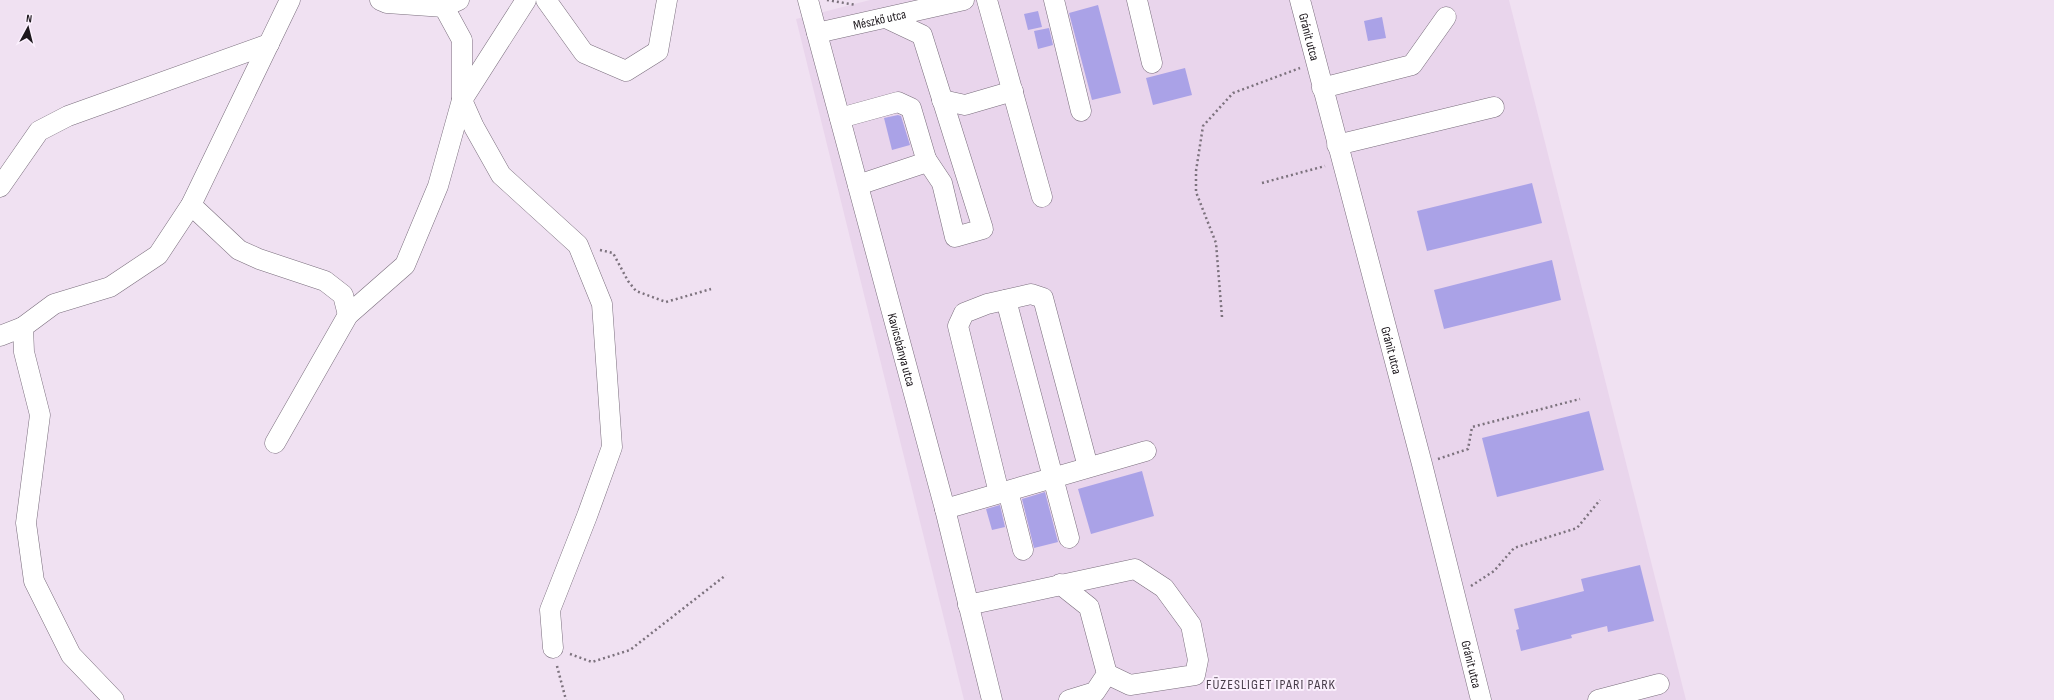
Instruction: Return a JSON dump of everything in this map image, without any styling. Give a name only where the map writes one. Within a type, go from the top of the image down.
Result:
[{"type":"street","points":[[0,336],[23,327],[54,304],[110,287],[158,255],[191,205],[290,0]]},
{"type":"street","points":[[274,443],[348,315],[404,265],[438,186],[462,100],[462,40],[451,3],[387,3],[380,0]]},
{"type":"street","points":[[462,100],[526,0]]},
{"type":"street","points":[[546,0],[584,53],[626,71],[658,51],[667,0]]},
{"type":"street","name":"Kavicsbánya utca","points":[[808,0],[944,509],[992,700]]},
{"type":"street","name":"Mészkő utca","points":[[817,33],[964,0]]},
{"type":"street","points":[[987,0],[1042,197]]},
{"type":"street","points":[[1054,0],[1080,110]]},
{"type":"street","points":[[1137,0],[1152,63]]},
{"type":"street","name":"Gránit utca","points":[[1300,0],[1315,62],[1422,464],[1482,700]]},
{"type":"street","points":[[1322,88],[1412,65],[1446,17]]},
{"type":"street","points":[[840,118],[898,102],[911,108],[926,159],[942,183],[955,237],[983,229],[922,35],[886,18]]},
{"type":"street","points":[[0,188],[39,131],[68,116],[270,44]]},
{"type":"street","points":[[942,100],[965,105],[1013,91]]},
{"type":"street","points":[[462,100],[474,127],[501,176],[578,246],[602,304],[612,447],[550,610],[553,648]]},
{"type":"street","points":[[1339,153],[1494,107]]},
{"type":"street","points":[[858,185],[927,162],[926,159]]},
{"type":"street","points":[[191,205],[239,250],[258,259],[325,281],[343,295],[348,315]]},
{"type":"street","points":[[1022,550],[1003,492],[958,326],[964,312],[1031,294],[1043,298],[1088,468]]},
{"type":"street","points":[[1006,300],[1069,538]]},
{"type":"street","points":[[23,327],[24,352],[40,415],[26,523],[34,581],[71,655],[114,700]]},
{"type":"street","points":[[944,509],[1146,451]]},
{"type":"street","points":[[968,605],[1135,569],[1164,588],[1191,625],[1198,660],[1195,675],[1130,685],[1107,674]]},
{"type":"street","points":[[1060,584],[1090,607],[1107,674],[1095,692],[1069,700]]},
{"type":"street","points":[[1598,700],[1659,684]]},
{"type":"path","points":[[827,0],[842,4],[864,5]]},
{"type":"path","points":[[1222,317],[1216,243],[1196,192],[1196,171],[1203,126],[1233,93],[1315,62]]},
{"type":"path","points":[[1262,183],[1339,153]]},
{"type":"path","points":[[578,246],[613,253],[628,281],[636,291],[666,302],[710,289]]},
{"type":"path","points":[[1422,464],[1468,449],[1472,428],[1580,399]]},
{"type":"path","points":[[1456,596],[1494,571],[1514,548],[1577,528],[1600,500]]},
{"type":"path","points":[[553,648],[592,662],[630,650],[726,575]]},
{"type":"path","points":[[553,648],[566,700]]},
{"type":"shaded area","points":[[870,0],[1509,0],[1686,700],[964,700],[796,19]]},
{"type":"building","points":[[1098,5],[1121,93],[1092,100],[1069,13]]},
{"type":"building","points":[[1038,11],[1042,27],[1028,30],[1024,14]]},
{"type":"building","points":[[1382,17],[1386,38],[1368,41],[1364,21]]},
{"type":"building","points":[[1049,28],[1053,45],[1038,49],[1034,31]]},
{"type":"building","points":[[1185,68],[1192,95],[1153,105],[1146,78]]},
{"type":"building","points":[[898,115],[901,116],[910,145],[892,150],[884,118]]},
{"type":"building","points":[[1532,183],[1542,223],[1427,251],[1417,211]]},
{"type":"building","points":[[1552,260],[1561,300],[1444,329],[1434,290]]},
{"type":"building","points":[[1589,411],[1604,470],[1497,497],[1482,438]]},
{"type":"building","points":[[1142,471],[1154,516],[1091,534],[1078,489]]},
{"type":"building","points":[[1045,492],[1058,542],[1034,548],[1022,499]]},
{"type":"building","points":[[1000,505],[1005,527],[992,530],[986,509]]},
{"type":"building","points":[[1640,565],[1654,621],[1608,632],[1607,626],[1571,635],[1572,638],[1521,651],[1516,630],[1519,629],[1514,609],[1584,591],[1581,579]]},
{"type":"district","name":"FÜZESLIGET IPARI PARK","points":[[1271,684]]}]
